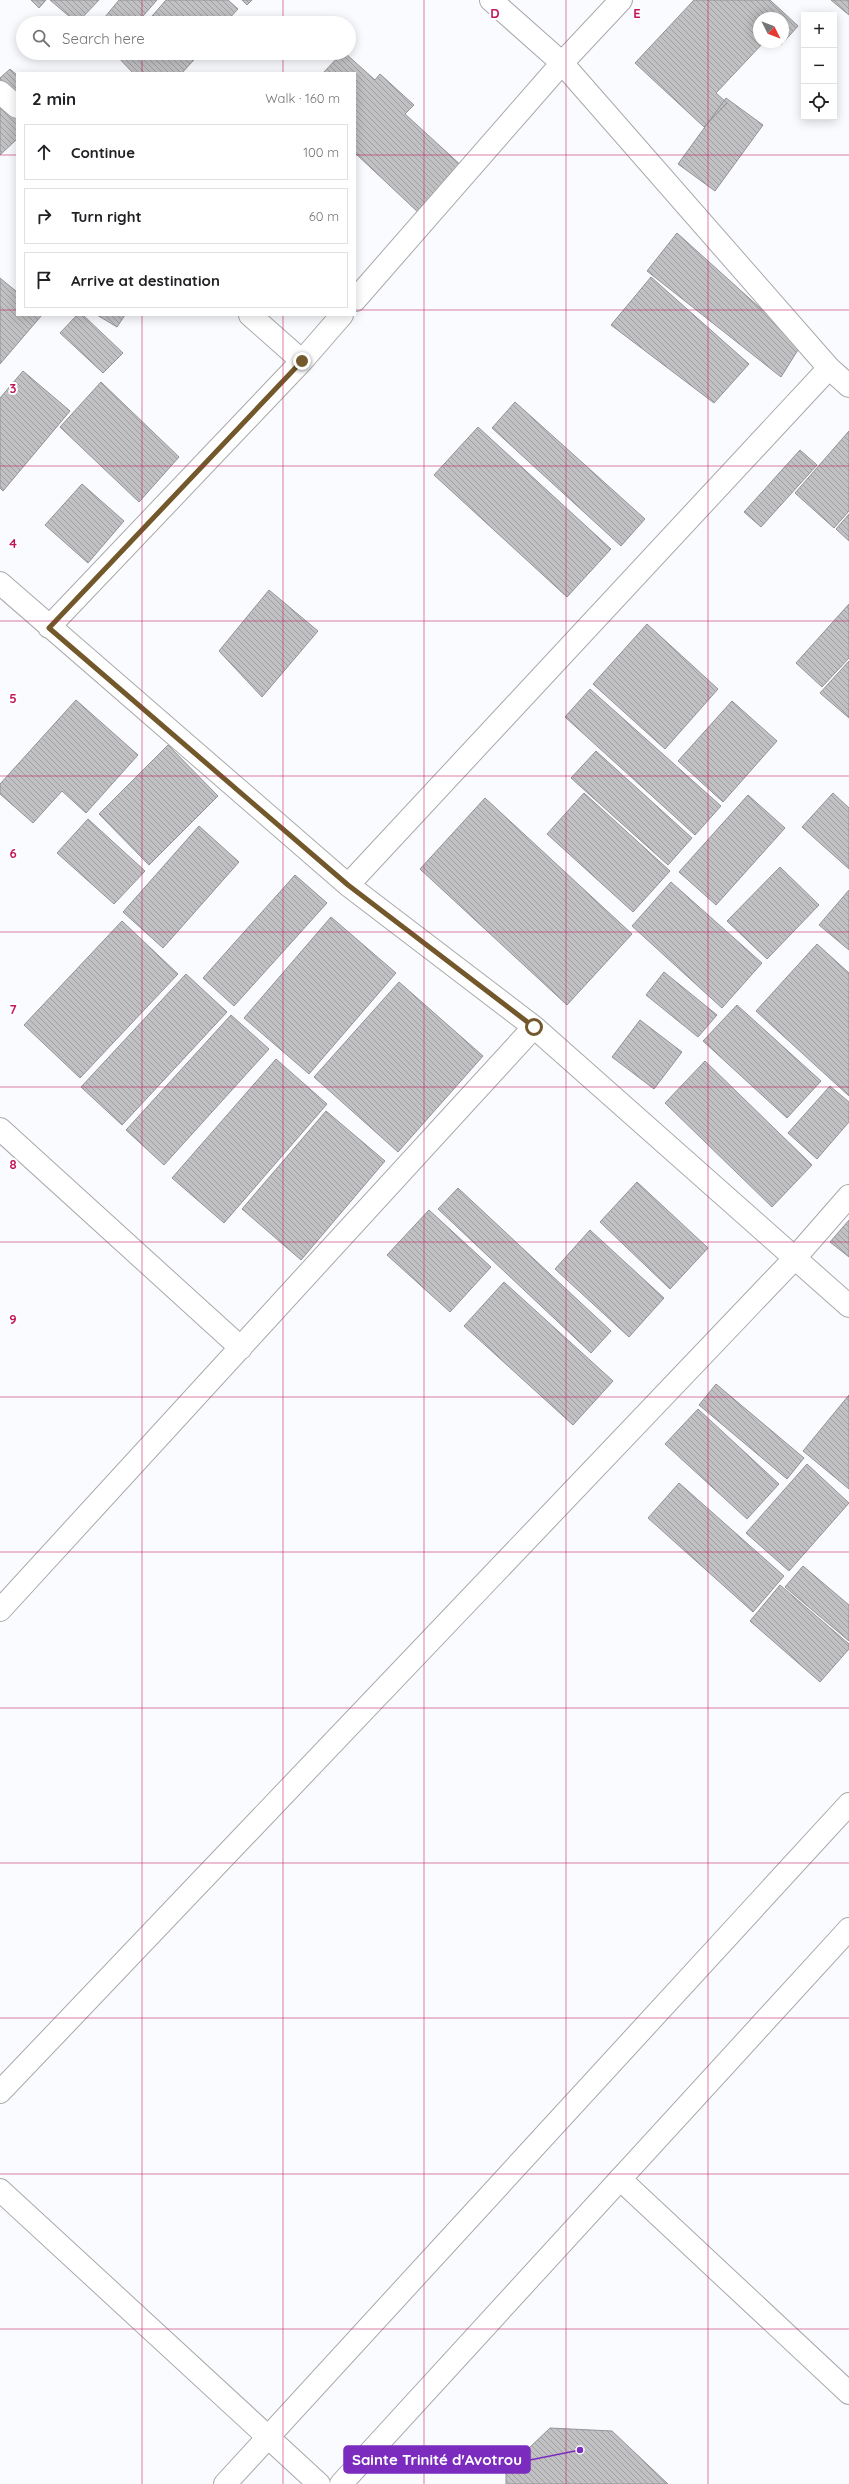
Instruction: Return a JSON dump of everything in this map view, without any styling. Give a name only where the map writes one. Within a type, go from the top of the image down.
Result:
[{"type":"street","points":[[491,0],[562,63],[829,368],[849,386]]},
{"type":"street","points":[[356,299],[562,63],[621,0]]},
{"type":"street","points":[[0,92],[16,106]]},
{"type":"street","points":[[251,316],[302,361]]},
{"type":"street","points":[[49,628],[302,361],[341,316]]},
{"type":"street","points":[[348,885],[829,368]]},
{"type":"street","points":[[0,583],[49,628],[348,885],[534,1027],[794,1259],[849,1306]]},
{"type":"street","points":[[2,1604],[241,1348],[534,1027]]},
{"type":"street","points":[[0,1129],[241,1348]]},
{"type":"street","points":[[0,2092],[794,1259],[849,1196]]},
{"type":"street","points":[[225,2484],[849,1804]]},
{"type":"street","points":[[341,2484],[849,1929]]},
{"type":"street","points":[[620,2179],[849,2393]]},
{"type":"street","points":[[0,2190],[319,2484]]},
{"type":"building","points":[[31,0],[46,0],[39,8]]},
{"type":"building","points":[[50,0],[99,0],[84,16],[69,16]]},
{"type":"building","points":[[119,0],[157,0],[143,16],[106,16]]},
{"type":"building","points":[[166,0],[228,0],[238,9],[232,16],[152,16]]},
{"type":"building","points":[[242,0],[252,0],[247,5]]},
{"type":"building","points":[[694,0],[770,0],[783,12],[753,12],[753,48],[758,48],[716,93],[727,103],[704,127],[635,63]]},
{"type":"building","points":[[831,0],[849,0],[849,15]]},
{"type":"building","points":[[789,18],[798,26],[789,36]]},
{"type":"building","points":[[121,60],[194,60],[183,72],[132,72]]},
{"type":"building","points":[[335,60],[353,60],[375,80],[380,74],[414,105],[405,114],[464,168],[421,215],[356,154],[356,72],[324,72]]},
{"type":"building","points":[[10,69],[16,74],[16,140],[0,155],[0,78]]},
{"type":"building","points":[[726,98],[763,125],[715,191],[678,164]]},
{"type":"building","points":[[677,233],[801,345],[781,377],[647,271]]},
{"type":"building","points":[[651,277],[749,364],[714,403],[611,325]]},
{"type":"building","points":[[0,278],[16,291],[16,316],[41,316],[0,364]]},
{"type":"building","points":[[76,316],[84,316],[123,353],[103,373],[60,333]]},
{"type":"building","points":[[99,316],[124,316],[117,327]]},
{"type":"building","points":[[23,371],[70,411],[3,491],[0,488],[0,398]]},
{"type":"building","points":[[101,382],[179,457],[139,502],[60,427]]},
{"type":"building","points":[[515,402],[645,519],[621,546],[492,428]]},
{"type":"building","points":[[478,427],[611,549],[567,597],[434,475]]},
{"type":"building","points":[[849,431],[849,511],[834,528],[795,493]]},
{"type":"building","points":[[800,450],[817,465],[761,527],[744,512]]},
{"type":"building","points":[[82,484],[124,521],[88,563],[45,525]]},
{"type":"building","points":[[849,514],[849,541],[836,529]]},
{"type":"building","points":[[269,590],[318,631],[262,697],[219,651]]},
{"type":"building","points":[[849,604],[849,658],[822,687],[796,663]]},
{"type":"building","points":[[647,624],[718,689],[665,749],[593,684]]},
{"type":"building","points":[[849,661],[849,718],[820,693]]},
{"type":"building","points":[[590,689],[721,806],[695,835],[565,717]]},
{"type":"building","points":[[76,700],[138,755],[86,813],[62,791],[33,823],[0,794],[0,784]]},
{"type":"building","points":[[732,701],[777,741],[723,802],[678,761]]},
{"type":"building","points":[[168,745],[218,796],[149,865],[99,814]]},
{"type":"building","points":[[596,751],[692,838],[668,865],[571,778]]},
{"type":"building","points":[[584,793],[670,871],[633,912],[547,834]]},
{"type":"building","points":[[833,793],[849,808],[849,869],[802,827]]},
{"type":"building","points":[[748,795],[785,828],[716,905],[679,872]]},
{"type":"building","points":[[485,798],[632,934],[567,1005],[420,869]]},
{"type":"building","points":[[88,819],[145,871],[114,904],[57,853]]},
{"type":"building","points":[[199,826],[239,862],[163,948],[123,912]]},
{"type":"building","points":[[780,867],[819,905],[767,959],[727,921]]},
{"type":"building","points":[[295,875],[327,903],[234,1006],[203,978]]},
{"type":"building","points":[[671,882],[762,963],[722,1008],[632,926]]},
{"type":"building","points":[[849,890],[849,950],[819,925]]},
{"type":"building","points":[[331,917],[396,973],[309,1074],[244,1018]]},
{"type":"building","points":[[122,921],[178,974],[80,1078],[24,1025]]},
{"type":"building","points":[[817,944],[849,973],[849,1096],[756,1011]]},
{"type":"building","points":[[664,972],[717,1015],[698,1037],[646,995]]},
{"type":"building","points":[[186,974],[227,1012],[122,1125],[81,1087]]},
{"type":"building","points":[[399,982],[483,1056],[398,1152],[314,1077]]},
{"type":"building","points":[[737,1005],[821,1081],[787,1118],[703,1041]]},
{"type":"building","points":[[231,1015],[269,1049],[164,1165],[126,1130]]},
{"type":"building","points":[[640,1020],[682,1052],[654,1089],[612,1057]]},
{"type":"building","points":[[276,1059],[327,1104],[224,1223],[172,1178]]},
{"type":"building","points":[[705,1061],[812,1165],[772,1207],[665,1103]]},
{"type":"building","points":[[830,1086],[849,1102],[849,1122],[817,1159],[788,1133]]},
{"type":"building","points":[[326,1111],[385,1161],[301,1260],[242,1209]]},
{"type":"building","points":[[637,1182],[708,1248],[670,1289],[600,1222]]},
{"type":"building","points":[[458,1188],[611,1331],[591,1353],[438,1209]]},
{"type":"building","points":[[429,1210],[491,1267],[450,1312],[387,1255]]},
{"type":"building","points":[[849,1220],[849,1257],[830,1242]]},
{"type":"building","points":[[590,1230],[664,1298],[629,1337],[555,1269]]},
{"type":"building","points":[[504,1282],[613,1381],[573,1425],[464,1326]]},
{"type":"building","points":[[716,1384],[804,1458],[787,1479],[699,1405]]},
{"type":"building","points":[[849,1395],[849,1489],[803,1451]]},
{"type":"building","points":[[698,1409],[779,1484],[747,1519],[665,1444]]},
{"type":"building","points":[[807,1464],[849,1503],[789,1571],[746,1533]]},
{"type":"building","points":[[679,1483],[784,1576],[753,1612],[648,1518]]},
{"type":"building","points":[[803,1566],[849,1605],[849,1641],[785,1587]]},
{"type":"building","points":[[780,1585],[849,1644],[849,1649],[820,1682],[750,1621]]},
{"type":"building","points":[[550,2428],[612,2431],[668,2484],[506,2484],[506,2470]]},
{"type":"place","name":"Sainte Trinité d'Avotrou","points":[[580,2450]]},
{"type":"route","points":[[302,361],[49,628],[348,885],[534,1027]]}]
